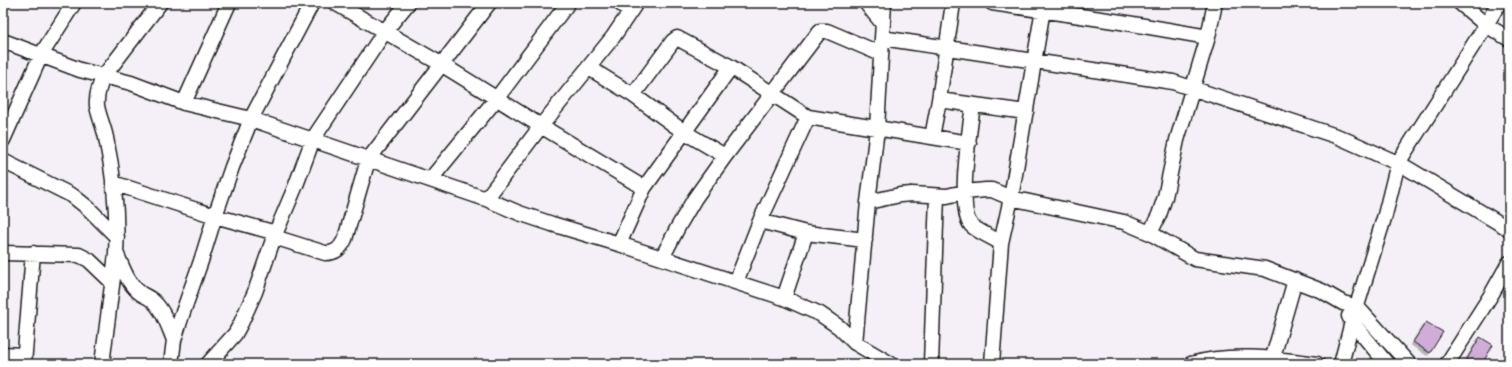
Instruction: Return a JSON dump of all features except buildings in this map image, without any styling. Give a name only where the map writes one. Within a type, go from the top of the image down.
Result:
[{"type":"street","points":[[3,140],[41,55],[74,3]]},
{"type":"street","points":[[102,364],[117,237],[113,183],[106,139],[97,106],[97,95],[99,85],[104,76],[160,3]]},
{"type":"street","points":[[184,103],[229,3]]},
{"type":"street","points":[[171,364],[174,340],[182,315],[215,216],[251,119],[312,3]]},
{"type":"street","points":[[335,3],[441,64],[644,188]]},
{"type":"street","points":[[208,364],[234,334],[241,323],[255,292],[275,235],[313,140],[385,31],[408,3]]},
{"type":"street","points":[[113,183],[275,235],[325,253],[333,253],[341,247],[345,239],[368,160],[489,3]]},
{"type":"street","points":[[430,180],[497,98],[568,3]]},
{"type":"street","points":[[866,3],[883,24]]},
{"type":"street","points":[[863,352],[865,240],[877,129],[884,3]]},
{"type":"street","points":[[932,138],[953,3]]},
{"type":"street","points":[[992,3],[1043,7],[1208,37]]},
{"type":"street","points":[[1150,233],[1159,215],[1165,197],[1177,140],[1208,37],[1215,3]]},
{"type":"street","points":[[1460,3],[1486,25],[1509,39]]},
{"type":"street","points":[[1341,364],[1398,164],[1499,3]]},
{"type":"street","points":[[486,199],[541,126],[613,37],[629,6]]},
{"type":"street","points":[[992,364],[1000,242],[1011,198],[1043,7]]},
{"type":"street","points":[[662,258],[695,198],[820,31],[827,31],[882,54]]},
{"type":"street","points":[[633,95],[673,41],[677,38],[731,67],[808,117],[969,143]]},
{"type":"street","points":[[882,38],[1173,82],[1193,88],[1339,137],[1398,164],[1509,229]]},
{"type":"street","points":[[3,41],[80,70],[131,83],[184,103],[251,119],[486,199],[519,213],[620,244],[784,298],[820,314],[839,327],[863,352],[891,364]]},
{"type":"street","points":[[620,244],[644,188],[731,67]]},
{"type":"street","points":[[589,68],[633,95],[684,132],[725,156]]},
{"type":"street","points":[[939,100],[1026,112]]},
{"type":"street","points":[[973,105],[964,192],[968,219],[970,224],[1000,242]]},
{"type":"street","points":[[736,282],[760,221],[808,117]]},
{"type":"street","points":[[3,161],[73,196],[88,208],[117,237]]},
{"type":"street","points":[[868,202],[906,195],[946,196],[964,192],[992,190],[1011,198],[1124,222],[1150,233],[1195,259],[1265,269],[1322,290],[1343,303],[1358,307],[1409,364]]},
{"type":"street","points":[[931,364],[937,196]]},
{"type":"street","points":[[760,221],[806,233],[865,240]]},
{"type":"street","points":[[784,298],[806,233]]},
{"type":"street","points":[[3,253],[79,255],[84,257],[112,282]]},
{"type":"street","points":[[3,354],[24,360],[33,253]]},
{"type":"street","points":[[116,254],[129,281],[138,291],[154,301],[163,315],[174,340]]},
{"type":"street","points":[[1447,364],[1509,263]]},
{"type":"street","points":[[1272,361],[1295,280]]},
{"type":"street","points":[[1343,303],[1352,322],[1387,364]]},
{"type":"street","points":[[1191,364],[1222,358],[1317,364]]}]
